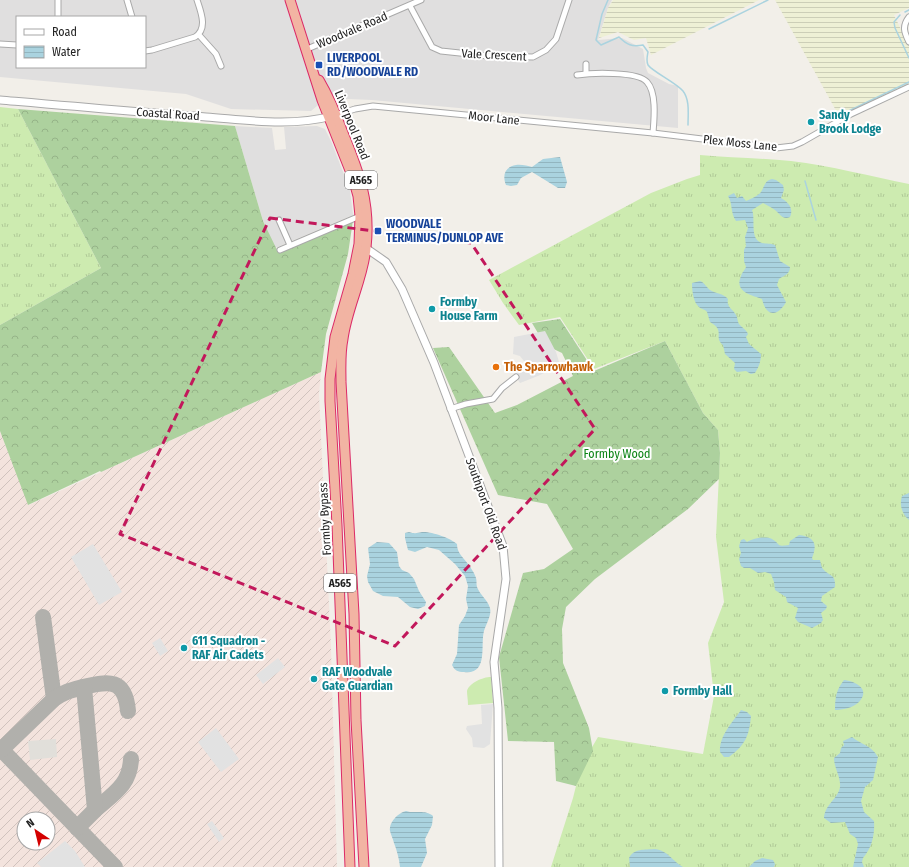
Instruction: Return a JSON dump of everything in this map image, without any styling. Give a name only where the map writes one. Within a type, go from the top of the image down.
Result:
[{"type":"highway","name":"Liverpool Road","points":[[290,0],[309,61],[327,94],[332,116],[353,178],[358,196],[363,246]]},
{"type":"highway","name":"Liverpool Road","points":[[332,116],[360,176],[367,209],[363,246]]},
{"type":"highway","name":"Formby Bypass","points":[[363,246],[361,274],[343,338],[341,382],[364,867]]},
{"type":"highway","name":"Formby Bypass","points":[[350,867],[330,379],[335,337],[353,274],[363,246]]},
{"type":"highway","points":[[342,652],[349,648],[348,614],[352,590]]},
{"type":"street","points":[[58,0],[58,16]]},
{"type":"street","points":[[127,0],[132,16]]},
{"type":"street","points":[[146,51],[199,35],[202,29],[203,21],[197,0]]},
{"type":"street","name":"Woodvale Road","points":[[305,50],[410,6],[420,0]]},
{"type":"street","name":"Vale Crescent","points":[[410,6],[432,47],[441,51],[488,56],[533,57],[546,50],[556,39],[569,0]]},
{"type":"street","points":[[909,17],[904,24],[904,31],[909,42]]},
{"type":"street","points":[[199,35],[216,54],[221,66]]},
{"type":"street","points":[[0,44],[16,45]]},
{"type":"street","points":[[586,64],[586,73]]},
{"type":"street","points":[[577,75],[586,73],[629,75],[642,78],[647,81],[650,86],[654,105],[653,133]]},
{"type":"street","name":"Plex Moss Lane","points":[[653,133],[776,148],[793,146],[851,114],[909,87]]},
{"type":"street","name":"Coastal Road","points":[[0,100],[272,122],[302,122],[332,116]]},
{"type":"street","name":"Moor Lane","points":[[332,116],[355,109],[373,106],[653,133]]},
{"type":"street","points":[[280,250],[360,216]]},
{"type":"street","points":[[279,220],[290,245]]},
{"type":"street","name":"Southport Old Road","points":[[363,246],[386,262],[402,289],[434,363],[450,409],[503,546],[506,579],[494,662],[498,708],[499,867]]},
{"type":"street","points":[[450,409],[466,404],[493,399],[502,388],[516,376]]},
{"type":"highlighted area","points":[[270,218],[471,243],[595,429],[395,646],[120,534]]},
{"type":"shaded area","points":[[0,0],[612,0],[598,40],[622,38],[643,49],[648,73],[669,84],[678,86],[678,128],[372,100],[348,99],[323,101],[311,111],[231,109],[186,94],[0,77]]},
{"type":"shaded area","points":[[235,126],[272,128],[275,150],[286,149],[284,127],[317,126],[325,129],[350,190],[353,215],[275,248],[263,221]]},
{"type":"shaded area","points":[[545,331],[556,352],[560,365],[520,383],[514,374],[524,365],[524,361],[520,356],[513,354],[514,337]]},
{"type":"shaded area","points":[[321,372],[319,394],[331,647],[337,867],[0,867],[0,431],[29,505]]},
{"type":"shaded area","points":[[93,544],[122,592],[99,605],[71,557]]},
{"type":"shaded area","points":[[160,638],[168,651],[160,656],[152,643]]},
{"type":"shaded area","points":[[278,658],[285,667],[263,684],[256,675]]},
{"type":"shaded area","points":[[493,704],[490,744],[484,748],[473,747],[472,738],[466,729],[467,726],[482,724],[481,705]]},
{"type":"shaded area","points":[[216,728],[239,759],[221,772],[198,742]]},
{"type":"shaded area","points":[[56,739],[57,757],[30,760],[28,741]]},
{"type":"shaded area","points":[[212,821],[224,838],[219,842],[207,824]]},
{"type":"shaded area","points":[[65,841],[75,851],[85,867],[41,867],[37,863],[52,851],[56,851],[56,848]]},
{"type":"green space","points":[[613,0],[759,0],[651,55],[646,38],[634,40],[618,32],[599,38],[608,8]]},
{"type":"green space","points":[[775,0],[909,0],[909,8],[894,15],[909,46],[909,86],[839,116]]},
{"type":"green space","points":[[0,107],[18,109],[101,268],[0,325]]},
{"type":"green space","points":[[18,109],[235,126],[263,221],[278,252],[353,220],[348,254],[326,334],[321,372],[28,505],[0,431],[0,325],[101,268]]},
{"type":"green space","points":[[700,155],[806,163],[909,184],[909,867],[551,867],[573,798],[581,766],[598,737],[703,754],[714,696],[708,643],[724,602],[716,537],[720,453],[718,430],[703,413],[665,341],[594,369],[560,317],[519,325],[489,280],[651,193],[700,175]]},
{"type":"green space","name":"Formby Wood","points":[[560,319],[594,371],[665,341],[703,413],[718,430],[720,453],[719,479],[688,509],[595,579],[566,607],[562,629],[563,663],[589,728],[593,751],[576,786],[556,781],[554,742],[508,741],[499,657],[523,573],[544,569],[573,549],[547,504],[498,495],[433,348],[449,347],[495,413],[517,405],[573,376],[562,353],[545,345],[532,323]]},
{"type":"green space","points":[[491,677],[493,703],[468,705],[467,691],[470,685],[484,678]]},
{"type":"water","points":[[560,157],[567,182],[565,188],[558,188],[532,172],[521,178],[517,185],[506,185],[504,178],[505,172],[512,166],[524,165],[532,167],[543,159]]},
{"type":"water","points":[[772,179],[783,185],[784,190],[781,198],[786,201],[791,208],[790,217],[784,217],[763,203],[752,210],[754,233],[758,241],[775,245],[780,261],[790,267],[788,273],[779,279],[777,285],[786,302],[781,309],[771,313],[764,306],[762,299],[745,292],[740,286],[739,281],[746,267],[744,261],[744,250],[746,246],[745,237],[748,228],[745,220],[736,221],[728,196],[734,193],[737,198],[742,196],[746,201],[758,195],[766,182]]},
{"type":"water","points":[[700,281],[710,290],[728,299],[728,304],[737,316],[739,324],[748,334],[746,337],[749,344],[761,354],[760,364],[755,373],[751,374],[746,371],[737,372],[734,369],[735,363],[725,354],[723,345],[719,339],[719,331],[715,325],[710,322],[707,312],[697,305],[694,299],[692,283]]},
{"type":"water","points":[[909,493],[909,520],[903,512],[901,503],[902,496]]},
{"type":"water","points":[[426,532],[435,534],[450,539],[457,544],[459,552],[475,575],[478,590],[489,605],[490,614],[484,631],[482,658],[477,669],[472,672],[458,671],[454,669],[452,665],[457,654],[459,625],[468,608],[466,599],[468,586],[465,576],[455,564],[439,550],[427,547],[415,552],[408,550],[405,533]]},
{"type":"water","points":[[799,535],[811,539],[815,548],[812,558],[813,560],[820,560],[822,568],[835,580],[835,587],[822,596],[821,601],[827,606],[821,613],[823,620],[821,623],[812,628],[798,622],[795,618],[798,608],[787,602],[786,597],[775,590],[771,574],[765,572],[758,573],[750,568],[744,568],[741,566],[739,559],[741,553],[739,546],[741,540],[744,539],[747,542],[766,538],[772,539],[779,545],[785,546],[789,545],[790,541]]},
{"type":"water","points":[[377,542],[389,543],[397,552],[399,566],[402,570],[409,573],[414,579],[426,602],[425,606],[418,609],[410,607],[398,597],[383,596],[373,591],[368,582],[367,576],[370,564],[368,548]]},
{"type":"water","points":[[844,680],[853,682],[860,686],[863,693],[862,697],[854,706],[835,710],[836,694]]},
{"type":"water","points":[[741,710],[747,712],[751,716],[749,730],[745,740],[739,748],[729,757],[724,757],[720,752],[720,746],[724,735]]},
{"type":"water","points":[[852,737],[869,748],[878,757],[873,780],[865,787],[861,801],[864,812],[874,821],[872,841],[862,862],[864,867],[853,867],[858,844],[856,838],[850,834],[845,822],[831,823],[824,818],[829,805],[837,795],[840,787],[834,758],[840,753],[841,748],[844,745],[843,741]]},
{"type":"water","points":[[406,811],[423,812],[433,816],[432,825],[425,839],[427,853],[421,867],[400,867],[390,831],[391,824],[395,818]]},
{"type":"water","points":[[654,849],[663,851],[683,867],[630,867],[629,858],[631,855],[640,850]]},
{"type":"water","points":[[762,858],[773,860],[775,864],[774,867],[749,867],[755,861]]},
{"type":"waterway","points":[[608,0],[602,14],[596,40],[601,45],[619,37],[630,45],[643,45],[648,52],[648,65],[654,71],[675,84],[683,91],[687,99],[688,125]]},
{"type":"waterway","points":[[709,29],[768,0]]},
{"type":"waterway","points":[[905,12],[909,10]]},
{"type":"waterway","points":[[900,15],[894,22],[895,28],[909,58]]},
{"type":"waterway","points":[[834,118],[909,82]]},
{"type":"waterway","points":[[805,181],[816,220]]},
{"type":"taxiway","points":[[43,617],[54,699]]},
{"type":"taxiway","points":[[1,750],[54,699],[71,690],[108,683],[114,684],[123,692],[128,711]]},
{"type":"taxiway","points":[[77,828],[95,810],[84,687]]},
{"type":"taxiway","points":[[0,748],[115,867]]},
{"type":"taxiway","points":[[95,810],[114,794],[124,782],[130,768],[131,759]]},
{"type":"place","name":"LIVERPOOL RD/WOODVALE RD","points":[[319,65]]},
{"type":"place","name":"Sandy Brook Lodge","points":[[811,122]]},
{"type":"place","name":"WOODVALE TERMINUS/DUNLOP AVE","points":[[378,231]]},
{"type":"place","name":"Formby House Farm","points":[[432,309]]},
{"type":"place","name":"The Sparrowhawk","points":[[496,367]]},
{"type":"place","name":"611 Squadron - RAF Air Cadets","points":[[184,648]]},
{"type":"place","name":"RAF Woodvale Gate Guardian","points":[[314,679]]},
{"type":"place","name":"Formby Hall","points":[[665,691]]}]
